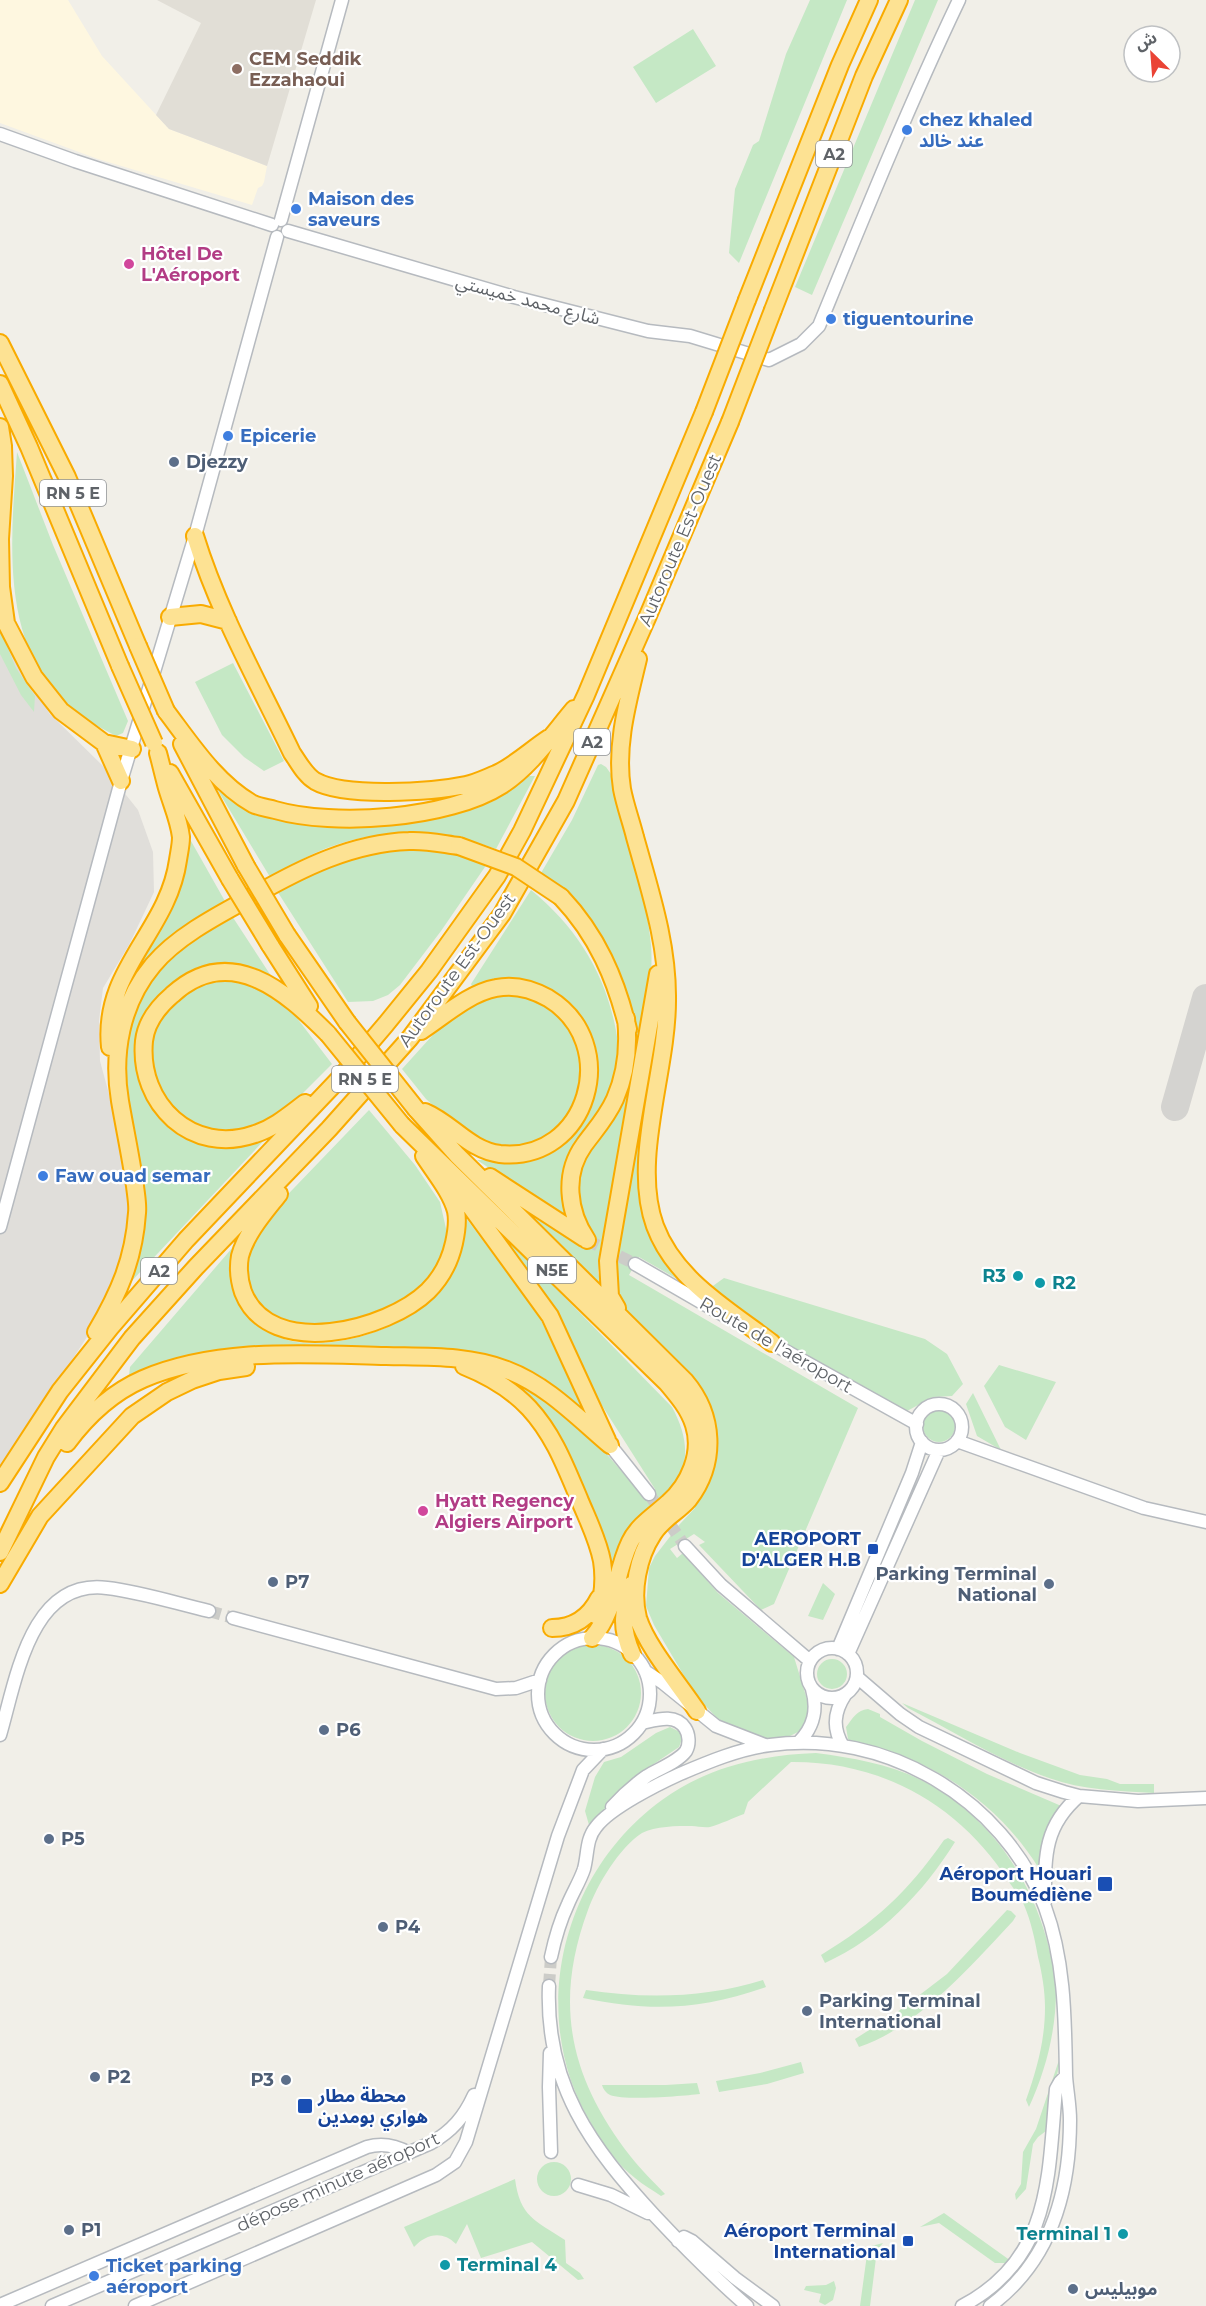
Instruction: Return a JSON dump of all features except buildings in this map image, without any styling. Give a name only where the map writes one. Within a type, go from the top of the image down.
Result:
[{"type":"highway","name":"Autoroute Est-Ouest","points":[[0,1483],[60,1390],[110,1328],[186,1240],[340,1078],[429,971],[497,876],[522,831],[586,695],[704,412],[840,65],[869,0]]},
{"type":"highway","name":"Autoroute Est-Ouest","points":[[0,1552],[46,1457],[132,1338],[329,1129],[410,1038],[502,914],[566,801],[647,618],[730,422],[864,76],[898,0]]},
{"type":"highway","name":"RN 5 E","points":[[0,343],[67,477],[166,711],[200,781],[246,866],[287,935],[347,1022],[416,1109],[458,1155]]},
{"type":"highway","name":"RN 5 E","points":[[0,384],[29,447],[156,748],[230,879],[328,1034],[402,1125],[435,1158]]},
{"type":"highway","points":[[0,427],[4,476],[0,538],[1,587],[6,623],[34,677],[61,711],[104,743],[132,749]]},
{"type":"highway","points":[[195,536],[204,567],[228,621],[292,753],[303,770],[315,781],[332,787],[368,791],[415,792],[467,785],[499,772],[549,738]]},
{"type":"highway","points":[[170,617],[201,614],[228,621]]},
{"type":"highway","points":[[647,618],[625,714],[621,746],[621,777],[624,798],[663,941],[667,981],[665,1042],[647,1155],[647,1183],[651,1210],[660,1239],[683,1272],[700,1289],[772,1343]]},
{"type":"highway","points":[[166,711],[213,771],[230,787],[254,804],[296,816],[328,820],[370,818],[459,805],[485,794],[517,774],[586,695]]},
{"type":"highway","points":[[104,743],[121,781]]},
{"type":"highway","points":[[60,1390],[117,1296],[128,1270],[137,1212],[130,1154],[111,1059],[109,1032],[112,1004],[123,974],[164,907],[175,881],[181,839],[177,817],[156,748]]},
{"type":"highway","points":[[120,1098],[117,1059],[120,1029],[135,992],[152,965],[171,948],[216,916],[282,879],[322,861],[365,846],[411,841],[459,846],[516,867],[561,897],[581,919],[597,943],[613,980],[626,1018],[639,1083]]},
{"type":"highway","points":[[623,1319],[610,1296],[608,1261],[654,1007],[663,941]]},
{"type":"highway","points":[[328,1034],[298,1004],[255,977],[240,973],[210,974],[179,988],[166,1000],[148,1024],[144,1058],[147,1077],[164,1111],[178,1125],[195,1134],[223,1140],[254,1135],[273,1127],[340,1078]]},
{"type":"highway","points":[[410,1038],[477,994],[498,987],[520,987],[547,997],[571,1017],[584,1038],[590,1062],[589,1085],[578,1114],[557,1137],[532,1150],[507,1154],[484,1150],[469,1143],[435,1117],[416,1109]]},
{"type":"highway","name":"N5E","points":[[458,1155],[587,1240],[573,1210],[571,1178],[577,1156],[604,1119],[619,1088],[627,1054],[626,1018]]},
{"type":"highway","points":[[329,1129],[264,1213],[249,1236],[240,1256],[241,1286],[255,1310],[267,1320],[278,1325],[304,1332],[321,1333],[352,1329],[387,1316],[427,1292],[446,1267],[455,1239],[456,1211],[449,1195],[402,1125]]},
{"type":"highway","name":"N5E","points":[[458,1155],[623,1319],[672,1378]]},
{"type":"highway","name":"N5E","points":[[435,1158],[672,1378]]},
{"type":"highway","name":"N5E","points":[[435,1158],[550,1316],[610,1445]]},
{"type":"highway","points":[[16,1522],[66,1445],[87,1418],[113,1396],[142,1380],[181,1367],[229,1358],[350,1355],[447,1357],[489,1364],[528,1380],[562,1404],[610,1445]]},
{"type":"highway","points":[[0,1584],[39,1516],[125,1422],[155,1400],[179,1385],[219,1371],[350,1355]]},
{"type":"highway","points":[[425,1357],[458,1364],[488,1377],[521,1400],[543,1425],[560,1453],[594,1534],[602,1562],[603,1589],[589,1639]]},
{"type":"highway","points":[[672,1378],[693,1390],[704,1410],[709,1433],[708,1457],[695,1490],[680,1508],[658,1526],[648,1542],[636,1578],[635,1598],[638,1617],[645,1634],[698,1711]]},
{"type":"highway","points":[[589,1639],[606,1618],[612,1606],[622,1561],[631,1539],[645,1522],[682,1490],[692,1469],[696,1446],[694,1425],[672,1378]]},
{"type":"highway","points":[[632,1654],[623,1626],[625,1606],[637,1567],[642,1560]]},
{"type":"highway","points":[[552,1628],[568,1626],[584,1618],[596,1606],[603,1589]]},
{"type":"main road","points":[[0,1227],[121,781],[195,536],[342,0]]},
{"type":"main road","name":"شارع محمد خميستي","points":[[0,134],[85,165],[280,228],[514,297],[648,331],[690,336],[769,360],[801,344],[819,326],[891,149],[959,0]]},
{"type":"main road","name":"Route de l'aéroport","points":[[635,1264],[917,1424]]},
{"type":"main road","points":[[942,1405],[955,1410],[961,1420],[962,1431],[957,1441],[949,1448],[939,1450],[930,1448],[922,1442],[917,1434],[917,1424],[928,1407],[942,1405]]},
{"type":"main road","points":[[957,1441],[1144,1508],[1206,1522]]},
{"type":"main road","points":[[843,1652],[922,1442]]},
{"type":"main road","name":"N5E","points":[[610,1445],[649,1494]]},
{"type":"main road","points":[[843,1652],[939,1450]]},
{"type":"main road","points":[[685,1546],[721,1585],[810,1661]]},
{"type":"main road","points":[[0,1735],[17,1676],[36,1625],[42,1615],[60,1598],[82,1589],[106,1588],[209,1611]]},
{"type":"main road","points":[[233,1618],[496,1689],[516,1688],[540,1680]]},
{"type":"main road","points":[[603,1749],[575,1747],[552,1732],[539,1707],[540,1680],[544,1669],[555,1654],[570,1644],[589,1639],[614,1642],[632,1654],[645,1671],[726,1731],[767,1746]]},
{"type":"main road","points":[[798,1743],[814,1718],[812,1689],[807,1675],[810,1661],[825,1649],[843,1652],[855,1664],[857,1677],[851,1690],[845,1695],[837,1709],[836,1732],[843,1746]]},
{"type":"main road","points":[[491,2057],[531,1920],[558,1836],[583,1770],[603,1749],[625,1740],[642,1723],[649,1701],[649,1685],[645,1671]]},
{"type":"main road","points":[[857,1677],[900,1714],[929,1733],[1036,1783],[1079,1796],[1138,1801],[1206,1798]]},
{"type":"main road","points":[[812,1689],[817,1694],[831,1699],[845,1695]]},
{"type":"main road","points":[[552,1957],[561,1920],[581,1876],[588,1843],[597,1824],[635,1785],[685,1752],[688,1746],[685,1728],[675,1720],[663,1718],[642,1723]]},
{"type":"main road","points":[[597,1824],[635,1798],[675,1776],[719,1758],[767,1746],[798,1743],[843,1746],[895,1760],[920,1770],[965,1799],[991,1824],[1019,1858],[1045,1906]]},
{"type":"main road","points":[[990,2306],[1008,2291],[1031,2265],[1058,2213],[1069,2137],[1067,2042],[1064,1997],[1058,1959],[1045,1906],[1045,1863],[1048,1841],[1057,1821],[1079,1796]]},
{"type":"main road","points":[[549,1986],[552,2040],[549,2079],[551,2152]]},
{"type":"main road","points":[[552,2040],[565,2090],[579,2121],[618,2176],[678,2241],[747,2306]]},
{"type":"main road","name":"dépose minute aéroport","points":[[52,2306],[441,2138],[465,2113],[491,2057]]},
{"type":"main road","name":"dépose minute aéroport","points":[[135,2306],[446,2169],[464,2147],[491,2057]]},
{"type":"main road","points":[[962,2306],[990,2287],[1011,2266],[1031,2238],[1039,2218],[1050,2169],[1056,2089],[1066,2076]]},
{"type":"main road","points":[[0,2305],[367,2147],[385,2145],[398,2147],[408,2153]]},
{"type":"main road","points":[[578,2185],[619,2199],[657,2218]]},
{"type":"main road","points":[[678,2241],[684,2236],[692,2241],[735,2278],[773,2306]]},
{"type":"shaded area","points":[[0,0],[68,0],[102,56],[169,129],[267,166],[264,182],[258,188],[252,205],[98,159],[0,123]]},
{"type":"shaded area","name":"CEM Seddik Ezzahaoui","points":[[157,0],[316,0],[267,166],[169,129],[156,115],[201,23]]},
{"type":"shaded area","points":[[0,620],[4,640],[49,713],[103,766],[138,810],[153,852],[154,892],[129,945],[103,988],[99,1021],[100,1061],[119,1131],[128,1194],[129,1232],[108,1305],[20,1439],[0,1475]]},
{"type":"green space","points":[[810,0],[847,0],[739,263],[729,253],[735,189],[753,145],[759,141],[786,54]]},
{"type":"green space","points":[[915,0],[938,0],[812,295],[795,287]]},
{"type":"green space","points":[[693,29],[716,66],[656,103],[633,67]]},
{"type":"green space","points":[[17,452],[53,545],[128,721],[123,733],[116,736],[81,716],[62,701],[42,675],[28,647],[19,616],[12,551]]},
{"type":"green space","points":[[0,629],[16,668],[35,696],[34,712],[21,695],[0,654]]},
{"type":"green space","points":[[233,663],[284,761],[264,771],[244,757],[222,735],[195,682]]},
{"type":"green space","points":[[601,764],[611,774],[645,903],[651,945],[648,1000],[639,1055],[613,971],[565,895],[541,873],[572,820],[598,765]]},
{"type":"green space","points":[[527,776],[535,776],[496,849],[474,842],[429,834],[382,835],[360,838],[337,845],[309,856],[270,877],[214,784],[232,798],[384,822]]},
{"type":"green space","points":[[187,841],[191,841],[226,903],[127,993],[121,994],[174,903],[181,883]]},
{"type":"green space","points":[[418,848],[460,854],[487,864],[400,985],[388,995],[373,1001],[348,1002],[277,891],[311,872],[370,852]]},
{"type":"green space","points":[[531,890],[564,922],[590,958],[608,999],[618,1044],[619,1069],[614,1094],[576,1151],[572,1223],[477,1160],[523,1158],[557,1147],[577,1128],[589,1110],[596,1091],[597,1051],[580,1015],[566,1000],[548,988],[524,980],[499,979],[473,989],[471,984]]},
{"type":"green space","points":[[232,916],[275,982],[188,977],[137,1053],[139,1078],[153,1107],[162,1119],[177,1132],[190,1139],[224,1147],[238,1145],[271,1133],[127,1286],[136,1247],[123,1047],[135,1013],[152,979],[161,968],[189,943]]},
{"type":"green space","points":[[236,977],[284,1001],[332,1064],[278,1118],[252,1129],[211,1132],[172,1111],[155,1082],[150,1046],[155,1029],[168,1005],[204,981]]},
{"type":"green space","points":[[523,993],[552,1007],[577,1039],[583,1082],[573,1110],[553,1132],[534,1143],[512,1148],[492,1147],[448,1119],[426,1099],[402,1069],[441,1026],[483,997]]},
{"type":"green space","points":[[654,1034],[657,1035],[643,1160],[668,1265],[679,1280],[639,1257],[629,1275],[858,1408],[774,1604],[761,1610],[699,1545],[705,1542],[694,1534],[670,1549],[677,1558],[683,1553],[718,1593],[794,1657],[810,1709],[804,1729],[788,1737],[760,1739],[718,1719],[696,1696],[654,1625],[646,1606],[649,1568],[655,1556],[695,1508],[692,1504],[711,1464],[628,1327],[618,1300],[614,1278],[621,1224],[652,1069],[649,1067]]},
{"type":"green space","points":[[630,1074],[633,1087],[601,1244],[598,1272],[605,1302],[518,1205],[584,1248],[593,1233],[578,1202],[577,1186],[580,1167]]},
{"type":"green space","points":[[369,1110],[415,1165],[440,1202],[447,1233],[439,1263],[425,1287],[379,1317],[297,1329],[253,1302],[245,1276],[250,1241],[269,1214]]},
{"type":"green space","points":[[457,1206],[538,1314],[584,1411],[544,1378],[510,1363],[382,1351],[129,1375],[130,1367],[233,1247],[231,1270],[234,1293],[244,1310],[267,1331],[286,1340],[318,1343],[342,1341],[390,1326],[413,1314],[432,1299],[447,1281],[458,1255]]},
{"type":"green space","points":[[497,1228],[672,1407],[681,1426],[685,1455],[681,1474],[676,1484],[674,1483],[627,1530],[618,1556],[616,1576],[561,1451],[493,1374],[535,1390],[598,1444],[643,1496],[655,1489],[601,1404],[558,1319],[493,1232]]},
{"type":"green space","points":[[724,1278],[925,1339],[947,1354],[963,1384],[952,1396],[933,1397],[907,1411],[890,1406],[772,1338],[710,1288]]},
{"type":"green space","points":[[999,1365],[1056,1382],[1026,1440],[1005,1427],[984,1386]]},
{"type":"green space","points":[[973,1393],[1001,1450],[977,1436],[966,1404]]},
{"type":"green space","points":[[939,1410],[951,1414],[955,1426],[951,1438],[939,1442],[927,1438],[923,1426],[927,1414]]},
{"type":"green space","points":[[823,1583],[835,1594],[823,1620],[808,1616]]},
{"type":"green space","points":[[593,1645],[611,1649],[627,1659],[637,1675],[641,1693],[637,1711],[627,1727],[611,1737],[593,1741],[575,1737],[559,1727],[549,1711],[545,1693],[549,1675],[559,1659],[575,1649]]},
{"type":"green space","points":[[832,1659],[843,1663],[847,1674],[843,1685],[832,1689],[821,1685],[817,1674],[821,1663]]},
{"type":"green space","points":[[902,1703],[1020,1753],[1080,1775],[1107,1779],[1120,1784],[1154,1784],[1154,1793],[1114,1791],[1049,1778],[995,1755]]},
{"type":"green space","points":[[868,1709],[880,1714],[880,1717],[922,1741],[987,1774],[1066,1808],[1045,1841],[1038,1867],[1002,1821],[958,1785],[907,1758],[851,1742],[848,1739],[846,1727],[858,1713]]},
{"type":"green space","points":[[670,1727],[680,1732],[682,1739],[679,1747],[639,1774],[589,1825],[585,1811],[595,1777],[604,1762],[621,1757],[656,1733]]},
{"type":"green space","points":[[816,1753],[885,1766],[925,1782],[969,1812],[1005,1852],[1031,1897],[1041,1922],[1055,1975],[1056,2000],[1053,2031],[1041,2077],[1029,2107],[1026,2100],[1037,2066],[1044,2031],[1043,1982],[1029,1917],[1024,1905],[990,1855],[943,1810],[887,1779],[825,1764],[791,1762],[748,1802],[744,1814],[710,1827],[680,1826],[653,1829],[633,1840],[617,1857],[597,1890],[577,1944],[571,1977],[570,2009],[581,2069],[610,2128],[635,2162],[665,2194],[661,2196],[628,2173],[611,2154],[592,2125],[572,2083],[561,2039],[559,1994],[564,1949],[578,1906],[599,1866],[627,1830],[662,1800],[679,1789],[697,1779],[735,1765],[795,1754]]},
{"type":"green space","points":[[948,1838],[955,1842],[929,1879],[899,1912],[864,1941],[825,1963],[821,1955],[858,1931],[889,1905],[917,1876],[944,1840]]},
{"type":"green space","points":[[1007,1910],[1016,1916],[1013,1921],[962,1975],[902,2025],[881,2038],[859,2047],[855,2039],[896,2013],[947,1974]]},
{"type":"green space","points":[[763,1980],[766,1987],[742,1995],[697,2004],[653,2007],[583,1998],[586,1990],[631,1995],[675,1995],[720,1990]]},
{"type":"green space","points":[[1063,2048],[1048,2126],[1033,2144],[1026,2189],[1016,2200],[1015,2194],[1021,2184],[1023,2152],[1036,2129]]},
{"type":"green space","points":[[801,2062],[804,2073],[767,2084],[719,2092],[716,2081]]},
{"type":"green space","points":[[697,2083],[700,2094],[640,2098],[610,2095],[602,2085],[666,2085]]},
{"type":"green space","points":[[554,2162],[566,2167],[571,2179],[566,2191],[554,2196],[542,2191],[537,2179],[542,2167]]},
{"type":"green space","points":[[515,2179],[517,2192],[525,2210],[537,2222],[565,2240],[566,2263],[580,2273],[584,2279],[578,2280],[532,2242],[481,2258],[467,2224],[456,2244],[445,2237],[434,2235],[414,2247],[404,2227]]},
{"type":"green space","points":[[944,2213],[1011,2261],[995,2263],[939,2223],[920,2227]]},
{"type":"green space","points":[[883,2243],[877,2250],[870,2306],[860,2306],[868,2247]]},
{"type":"green space","points":[[834,2281],[836,2288],[833,2300],[825,2305],[819,2302],[821,2294],[804,2290],[806,2286],[826,2285]]},
{"type":"taxiway","points":[[1175,1107],[1206,998]]},
{"type":"tunnel","points":[[587,1240],[635,1264]]},
{"type":"tunnel","points":[[649,1494],[685,1546]]},
{"type":"tunnel","points":[[209,1611],[233,1618]]},
{"type":"tunnel","points":[[549,1986],[551,1957]]},
{"type":"place","name":"CEM Seddik Ezzahaoui","points":[[237,69]]},
{"type":"place","name":"chez khaled عند خالد","points":[[907,130]]},
{"type":"place","name":"Maison des saveurs","points":[[296,209]]},
{"type":"place","name":"Hôtel De L'Aéroport","points":[[129,264]]},
{"type":"place","name":"tiguentourine","points":[[831,319]]},
{"type":"place","name":"Epicerie","points":[[228,436]]},
{"type":"place","name":"Djezzy","points":[[174,462]]},
{"type":"place","name":"Faw ouad semar","points":[[43,1176]]},
{"type":"place","name":"R3","points":[[1018,1276]]},
{"type":"place","name":"R2","points":[[1040,1283]]},
{"type":"place","name":"Hyatt Regency Algiers Airport","points":[[423,1511]]},
{"type":"place","name":"AEROPORT D'ALGER H.B","points":[[873,1549]]},
{"type":"place","name":"P7","points":[[273,1582]]},
{"type":"place","name":"Parking Terminal National","points":[[1049,1584]]},
{"type":"place","name":"P6","points":[[324,1730]]},
{"type":"place","name":"P5","points":[[49,1839]]},
{"type":"place","name":"Aéroport Houari Boumédiène","points":[[1105,1884]]},
{"type":"place","name":"P4","points":[[383,1927]]},
{"type":"place","name":"Parking Terminal International","points":[[807,2011]]},
{"type":"place","name":"P2","points":[[95,2077]]},
{"type":"place","name":"P3","points":[[286,2080]]},
{"type":"place","name":"محطة مطار هواري بومدين","points":[[305,2106]]},
{"type":"place","name":"P1","points":[[69,2230]]},
{"type":"place","name":"Terminal 1","points":[[1123,2234]]},
{"type":"place","name":"Aéroport Terminal International","points":[[908,2241]]},
{"type":"place","name":"Terminal 4","points":[[445,2265]]},
{"type":"place","name":"Ticket parking aéroport","points":[[94,2276]]},
{"type":"place","name":"موبيليس","points":[[1073,2289]]}]
